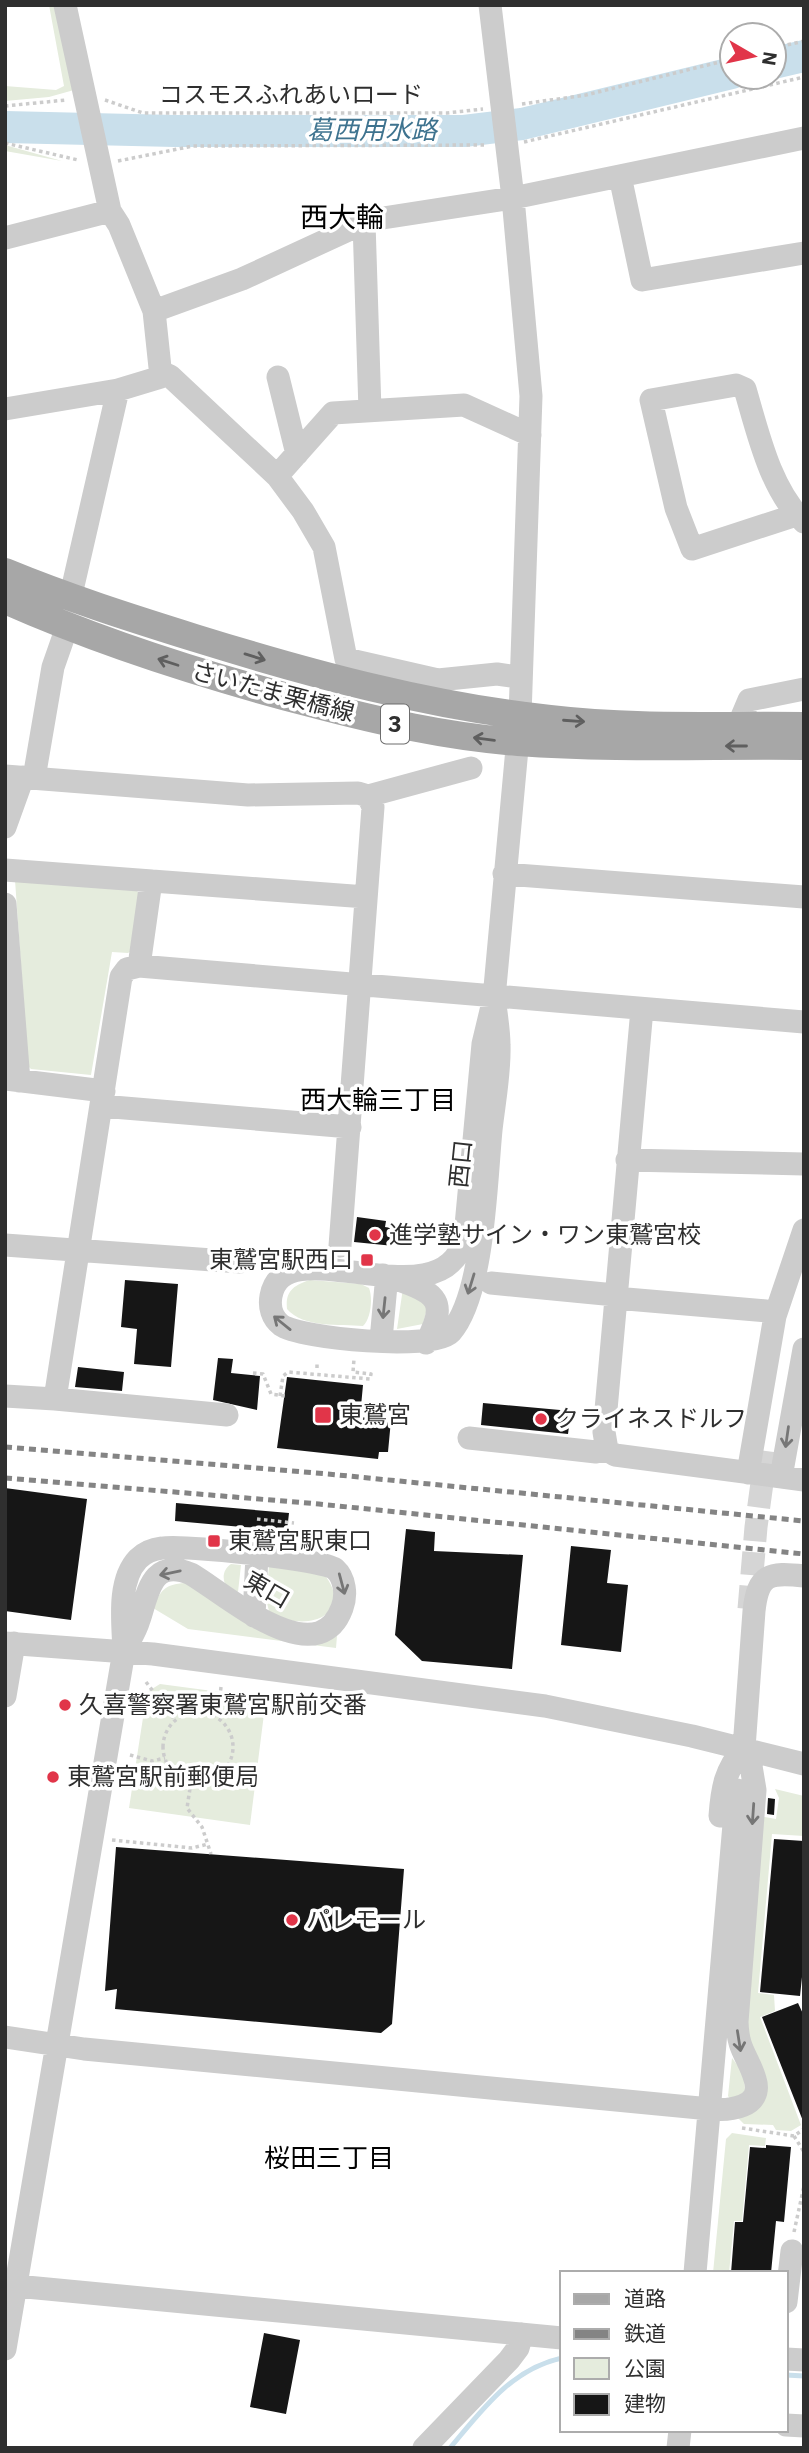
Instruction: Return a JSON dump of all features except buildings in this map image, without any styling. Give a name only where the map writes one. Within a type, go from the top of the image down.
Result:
[{"type":"main road","name":"さいたま栗橋線","points":[[5,572],[70,598],[306,673],[471,709],[519,729],[804,746]]},
{"type":"main road","name":"さいたま栗橋線","points":[[5,600],[67,627],[220,679],[366,718],[478,738],[519,729],[804,726]]},
{"type":"street","points":[[5,409],[118,390],[161,377],[154,311],[119,225],[110,211],[65,5]]},
{"type":"street","points":[[491,5],[513,198],[531,396],[519,729],[494,998]]},
{"type":"street","points":[[154,311],[242,279],[364,222],[513,198],[804,138]]},
{"type":"street","points":[[620,176],[642,280],[804,253]]},
{"type":"street","points":[[5,238],[110,211]]},
{"type":"street","points":[[364,222],[370,411]]},
{"type":"street","points":[[161,372],[170,376],[277,477],[324,547],[346,659],[438,680],[497,674],[519,677]]},
{"type":"street","points":[[278,377],[297,454]]},
{"type":"street","points":[[736,385],[744,389],[763,449],[800,518],[692,549],[676,508],[651,400],[736,385]]},
{"type":"street","points":[[70,598],[118,390]]},
{"type":"street","points":[[277,477],[333,413],[464,405],[530,435]]},
{"type":"street","points":[[5,827],[67,627]]},
{"type":"street","points":[[738,726],[749,700],[804,690]]},
{"type":"street","points":[[21,777],[248,795],[358,793],[368,796],[471,768]]},
{"type":"street","points":[[340,1246],[373,807],[368,796]]},
{"type":"street","points":[[5,870],[366,897]]},
{"type":"street","points":[[504,874],[804,897]]},
{"type":"street","points":[[139,966],[150,881]]},
{"type":"street","points":[[5,904],[12,1080],[102,1098],[350,1127]]},
{"type":"street","points":[[55,1399],[121,977],[127,969],[139,966],[361,987],[804,1022]]},
{"type":"street","name":"西口","points":[[494,998],[499,1046],[478,1256],[465,1304],[452,1331],[438,1340],[426,1343],[291,1330],[274,1317],[271,1306],[275,1285],[292,1272],[325,1269],[383,1275],[433,1274],[452,1263],[462,1249],[483,1044],[494,998]]},
{"type":"street","points":[[607,1450],[604,1432],[642,1009]]},
{"type":"street","points":[[627,1160],[804,1164]]},
{"type":"street","points":[[748,1473],[775,1316],[804,1230]]},
{"type":"street","points":[[5,1245],[75,1258]]},
{"type":"street","points":[[5,1260],[75,1258],[240,1269]]},
{"type":"street","points":[[381,1340],[386,1285],[383,1275]]},
{"type":"street","points":[[383,1275],[426,1291],[434,1297],[439,1316],[426,1343]]},
{"type":"street","points":[[767,1446],[785,1341],[804,1276]]},
{"type":"street","points":[[491,1283],[766,1311],[775,1316]]},
{"type":"street","points":[[469,1437],[596,1452],[607,1450],[615,1455],[793,1479],[804,1349]]},
{"type":"street","points":[[5,1395],[227,1415]]},
{"type":"street","name":"東口","points":[[164,1547],[257,1555],[331,1566],[341,1577],[345,1595],[338,1618],[317,1633],[274,1628],[184,1571],[176,1569],[158,1575],[147,1590],[139,1621],[124,1651],[123,1608],[130,1575],[139,1558],[152,1549],[164,1547]]},
{"type":"street","points":[[219,1592],[216,1578],[230,1553]]},
{"type":"street","points":[[254,1616],[257,1555]]},
{"type":"street","points":[[5,2037],[59,2046],[710,2109],[735,2111],[744,2107],[755,2087],[755,2079],[738,2043],[737,2033],[755,1790],[744,1748],[756,1590],[773,1575],[804,1576]]},
{"type":"street","points":[[5,1696],[10,1643],[124,1651],[555,1708],[744,1748],[804,1764]]},
{"type":"street","points":[[5,2349],[59,2046],[124,1651]]},
{"type":"street","points":[[710,2109],[699,2089],[722,1786],[727,1771],[744,1748]]},
{"type":"street","points":[[695,2271],[737,1790]]},
{"type":"street","points":[[788,2285],[792,2251]]},
{"type":"street","points":[[16,2286],[560,2338]]},
{"type":"street","points":[[424,2448],[509,2360],[518,2348],[522,2334]]},
{"type":"path","name":"コスモスふれあいロード","points":[[5,106],[86,102],[143,113],[447,113],[502,108],[586,95],[718,62]]},
{"type":"path","points":[[5,143],[97,160],[193,146],[506,143],[621,122],[804,77]]},
{"type":"path","points":[[253,1373],[263,1374],[271,1394],[283,1396],[283,1376],[288,1372],[370,1379],[371,1374],[353,1372],[354,1359]]},
{"type":"path","points":[[257,1519],[293,1523]]},
{"type":"path","points":[[146,1682],[175,1720]]},
{"type":"path","points":[[213,1717],[219,1705],[221,1687]]},
{"type":"path","points":[[197,1712],[213,1717],[228,1730],[232,1741],[229,1764],[213,1779],[191,1782],[172,1771],[165,1758],[164,1739],[175,1720],[197,1712]]},
{"type":"path","points":[[130,1755],[152,1761],[165,1758]]},
{"type":"path","points":[[191,1782],[187,1808],[202,1827],[211,1854]]},
{"type":"path","points":[[112,1840],[192,1848],[208,1844]]},
{"type":"path","points":[[729,2125],[794,2136],[804,2129]]},
{"type":"path","points":[[794,2136],[804,2152]]},
{"type":"path","points":[[792,2251],[795,2222],[804,2186]]},
{"type":"green space","points":[[49,5],[56,5],[74,90],[49,97],[5,101],[5,86],[56,90],[64,86]]},
{"type":"green space","points":[[5,145],[62,161],[5,151]]},
{"type":"green space","points":[[15,880],[134,888],[142,896],[136,948],[128,953],[112,952],[91,1075],[31,1069],[28,1066]]},
{"type":"green space","points":[[310,1280],[361,1284],[369,1288],[371,1297],[366,1323],[363,1326],[322,1324],[294,1315],[287,1309],[289,1293],[299,1284]]},
{"type":"green space","points":[[403,1288],[429,1300],[423,1324],[397,1329]]},
{"type":"green space","points":[[231,1564],[241,1565],[238,1592],[224,1581],[225,1570]]},
{"type":"green space","points":[[269,1566],[324,1574],[333,1589],[334,1601],[330,1610],[322,1617],[310,1621],[282,1618],[269,1611],[266,1599]]},
{"type":"green space","points":[[185,1583],[275,1637],[294,1642],[315,1642],[337,1636],[336,1648],[188,1629],[153,1608],[164,1590]]},
{"type":"green space","points":[[160,1684],[266,1698],[250,1825],[129,1808],[147,1692]]},
{"type":"green space","points":[[775,1789],[804,1796],[804,1836],[772,1834],[758,1993],[774,1995],[775,2011],[760,2017],[801,2125],[791,2131],[776,2130],[773,2125],[744,2124],[737,2117],[756,2104],[742,2037],[759,1816],[776,1819],[779,1798]]},
{"type":"green space","points":[[732,2058],[744,2074],[745,2091],[733,2103],[728,2096]]},
{"type":"green space","points":[[732,2133],[766,2138],[765,2146],[749,2145],[742,2221],[734,2221],[729,2271],[713,2271],[726,2139]]},
{"type":"waterway","name":"葛西用水路","points":[[788,60],[804,56]]},
{"type":"waterway","name":"葛西用水路","points":[[5,127],[175,131],[464,131],[522,124],[718,76]]},
{"type":"waterway","points":[[450,2448],[486,2406],[513,2381],[527,2371],[560,2359]]},
{"type":"waterway","points":[[788,2375],[804,2376]]},
{"type":"tunnel","points":[[749,1609],[767,1446]]},
{"type":"railway","points":[[5,1447],[328,1474],[804,1521]]},
{"type":"railway","points":[[5,1478],[319,1504],[804,1554]]},
{"type":"place","name":"進学塾サイン・ワン東鷲宮校","points":[[375,1235]]},
{"type":"place","name":"東鷲宮駅西口","points":[[367,1260]]},
{"type":"place","name":"東鷲宮","points":[[323,1415]]},
{"type":"place","name":"クライネスドルフ","points":[[541,1419]]},
{"type":"place","name":"東鷲宮駅東口","points":[[214,1541]]},
{"type":"place","name":"久喜警察署東鷲宮駅前交番","points":[[65,1705]]},
{"type":"place","name":"東鷲宮駅前郵便局","points":[[53,1777]]},
{"type":"place","name":"パレモール","points":[[292,1920]]},
{"type":"district","name":"西大輪","points":[[342,217]]},
{"type":"district","name":"西大輪三丁目","points":[[378,1100]]},
{"type":"district","name":"桜田三丁目","points":[[329,2158]]}]
